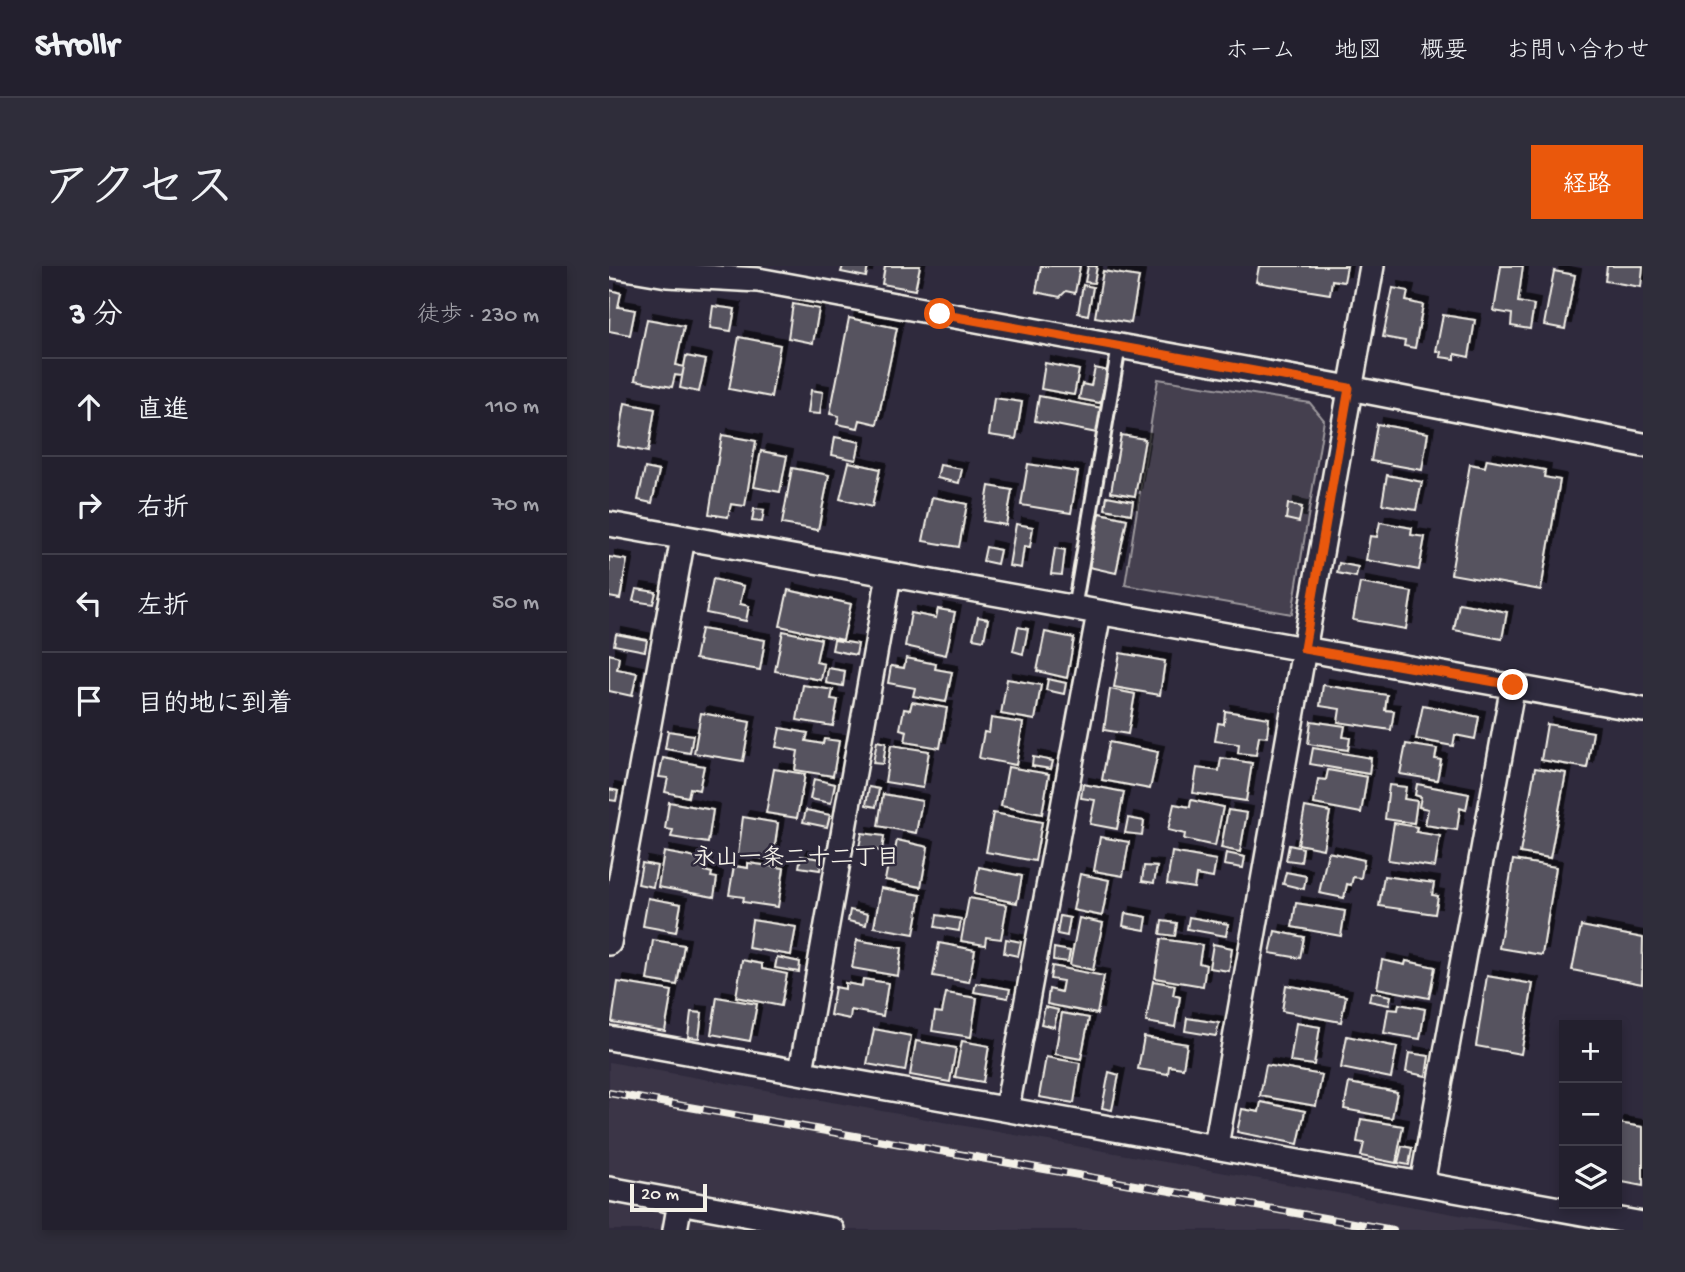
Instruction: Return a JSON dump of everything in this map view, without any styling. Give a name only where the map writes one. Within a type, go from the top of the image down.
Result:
[{"type":"street","points":[[614,266],[667,275],[758,280],[1349,388],[1643,445]]},
{"type":"street","points":[[1216,1146],[1372,266]]},
{"type":"street","points":[[609,524],[1643,710]]},
{"type":"street","points":[[609,943],[683,538]]},
{"type":"street","points":[[800,1072],[889,575]]},
{"type":"street","points":[[1007,1108],[1099,613]]},
{"type":"street","points":[[1422,1184],[1513,685]]},
{"type":"street","points":[[609,1038],[1643,1224]]},
{"type":"street","points":[[609,1189],[832,1230]]},
{"type":"street","points":[[675,1230],[680,1202]]},
{"type":"lane","points":[[1074,609],[1119,346]]},
{"type":"shaded area","points":[[1158,379],[1310,403],[1324,420],[1292,614],[1125,585]]},
{"type":"shaded area","points":[[609,1062],[1543,1230],[609,1230]]},
{"type":"building","points":[[843,266],[868,266],[866,277],[841,272]]},
{"type":"building","points":[[885,266],[920,266],[915,290],[882,284]]},
{"type":"building","points":[[1041,266],[1080,266],[1075,293],[1066,291],[1060,297],[1036,292]]},
{"type":"building","points":[[1088,266],[1097,266],[1094,283],[1085,282]]},
{"type":"building","points":[[1259,266],[1347,266],[1344,282],[1332,280],[1330,294],[1256,282]]},
{"type":"building","points":[[1501,266],[1523,266],[1518,302],[1534,305],[1530,329],[1511,326],[1512,314],[1494,311]]},
{"type":"building","points":[[1607,266],[1643,266],[1641,287],[1605,281]]},
{"type":"building","points":[[1103,271],[1139,277],[1131,323],[1095,317]]},
{"type":"building","points":[[1554,271],[1575,275],[1565,329],[1544,325]]},
{"type":"building","points":[[1083,285],[1093,287],[1088,315],[1078,313]]},
{"type":"building","points":[[1393,288],[1408,291],[1406,301],[1423,305],[1415,348],[1404,346],[1405,341],[1383,337]]},
{"type":"building","points":[[610,290],[621,293],[618,307],[635,310],[630,335],[609,331]]},
{"type":"building","points":[[793,304],[819,309],[813,343],[788,338]]},
{"type":"building","points":[[713,306],[735,309],[731,331],[710,328]]},
{"type":"building","points":[[1443,315],[1475,320],[1469,357],[1455,354],[1455,359],[1440,357],[1441,352],[1436,351]]},
{"type":"building","points":[[849,318],[897,328],[877,424],[860,420],[858,428],[837,424],[839,416],[830,414]]},
{"type":"building","points":[[647,319],[684,326],[676,365],[684,367],[682,376],[675,375],[672,387],[635,380]]},
{"type":"building","points":[[739,337],[780,345],[771,397],[729,389]]},
{"type":"building","points":[[686,356],[706,360],[699,392],[680,388]]},
{"type":"building","points":[[1045,363],[1079,370],[1074,395],[1041,389]]},
{"type":"building","points":[[1095,368],[1108,371],[1100,403],[1079,399],[1082,384],[1091,386]]},
{"type":"building","points":[[811,390],[823,392],[820,414],[808,413]]},
{"type":"building","points":[[1039,396],[1102,408],[1097,433],[1035,421]]},
{"type":"building","points":[[994,398],[1022,402],[1016,439],[989,435]]},
{"type":"building","points":[[625,403],[655,409],[648,452],[618,446]]},
{"type":"building","points":[[1377,424],[1428,433],[1422,470],[1371,461]]},
{"type":"building","points":[[722,435],[756,441],[745,506],[731,504],[728,517],[709,514]]},
{"type":"building","points":[[1121,435],[1145,439],[1135,496],[1111,492]]},
{"type":"building","points":[[835,437],[860,442],[856,460],[832,455]]},
{"type":"building","points":[[761,451],[787,456],[780,492],[754,487]]},
{"type":"building","points":[[1487,459],[1545,470],[1544,477],[1560,480],[1541,590],[1451,574],[1470,464],[1485,467]]},
{"type":"building","points":[[849,462],[880,469],[872,507],[840,499]]},
{"type":"building","points":[[1028,464],[1078,472],[1071,513],[1021,505]]},
{"type":"building","points":[[940,465],[962,469],[959,483],[937,478]]},
{"type":"building","points":[[645,468],[659,471],[652,503],[638,500]]},
{"type":"building","points":[[792,468],[829,475],[818,530],[782,524]]},
{"type":"building","points":[[1387,475],[1422,482],[1416,510],[1382,504]]},
{"type":"building","points":[[989,486],[1012,490],[1006,525],[983,521]]},
{"type":"building","points":[[1107,496],[1133,501],[1131,514],[1105,509]]},
{"type":"building","points":[[932,497],[967,504],[959,547],[923,541]]},
{"type":"building","points":[[1288,504],[1302,507],[1299,522],[1286,519]]},
{"type":"building","points":[[754,509],[764,510],[762,522],[752,521]]},
{"type":"building","points":[[1100,513],[1127,519],[1116,573],[1089,567]]},
{"type":"building","points":[[1380,522],[1412,528],[1411,535],[1425,537],[1419,570],[1366,560],[1370,536],[1377,537]]},
{"type":"building","points":[[1016,524],[1033,527],[1030,547],[1024,546],[1021,568],[1009,566]]},
{"type":"building","points":[[986,547],[1000,550],[997,564],[983,561]]},
{"type":"building","points":[[1055,548],[1065,550],[1062,575],[1051,574]]},
{"type":"building","points":[[609,557],[627,560],[620,599],[609,597]]},
{"type":"building","points":[[1339,563],[1358,567],[1356,577],[1337,573]]},
{"type":"building","points":[[713,579],[744,586],[740,604],[749,606],[746,621],[706,613]]},
{"type":"building","points":[[1360,583],[1412,592],[1406,629],[1353,620]]},
{"type":"building","points":[[636,589],[656,592],[653,604],[633,601]]},
{"type":"building","points":[[788,590],[851,604],[843,640],[780,626]]},
{"type":"building","points":[[1459,603],[1507,612],[1502,639],[1454,630]]},
{"type":"building","points":[[938,609],[955,612],[946,655],[905,646],[911,613],[936,618]]},
{"type":"building","points":[[978,617],[988,619],[984,640],[973,638]]},
{"type":"building","points":[[1018,627],[1028,629],[1023,654],[1013,651]]},
{"type":"building","points":[[701,629],[765,640],[760,670],[695,659]]},
{"type":"building","points":[[783,631],[821,639],[816,662],[824,664],[821,680],[775,671]]},
{"type":"building","points":[[1045,632],[1074,638],[1067,678],[1037,671]]},
{"type":"building","points":[[616,634],[647,640],[645,651],[614,645]]},
{"type":"building","points":[[834,640],[858,644],[856,655],[832,650]]},
{"type":"building","points":[[1120,653],[1165,661],[1160,695],[1114,687]]},
{"type":"building","points":[[609,654],[619,657],[617,669],[637,673],[632,696],[609,691]]},
{"type":"building","points":[[906,658],[936,664],[935,669],[952,672],[946,702],[913,696],[915,688],[888,683],[891,666],[904,668]]},
{"type":"building","points":[[828,668],[845,671],[843,686],[826,683]]},
{"type":"building","points":[[1007,679],[1041,685],[1035,720],[1001,714]]},
{"type":"building","points":[[1048,679],[1066,683],[1064,694],[1046,690]]},
{"type":"building","points":[[803,685],[833,690],[831,699],[838,700],[833,726],[797,720]]},
{"type":"building","points":[[1323,685],[1387,695],[1385,710],[1394,711],[1391,730],[1338,722],[1340,709],[1320,706]]},
{"type":"building","points":[[1110,689],[1135,694],[1128,734],[1104,730]]},
{"type":"building","points":[[912,702],[947,708],[940,748],[905,742],[907,731],[900,729],[904,709],[910,710]]},
{"type":"building","points":[[1423,705],[1479,717],[1475,739],[1455,735],[1453,746],[1416,739]]},
{"type":"building","points":[[1225,711],[1269,718],[1267,737],[1259,736],[1256,755],[1238,753],[1239,744],[1215,741],[1218,723],[1224,724]]},
{"type":"building","points":[[701,713],[750,722],[743,761],[694,753]]},
{"type":"building","points":[[991,718],[1023,723],[1016,765],[979,758],[984,732],[989,733]]},
{"type":"building","points":[[1311,721],[1345,726],[1343,737],[1350,738],[1348,750],[1308,744]]},
{"type":"building","points":[[1547,724],[1593,732],[1587,768],[1541,760]]},
{"type":"building","points":[[780,728],[808,733],[806,741],[823,744],[824,739],[839,741],[833,776],[795,770],[798,751],[776,747]]},
{"type":"building","points":[[668,731],[693,735],[690,753],[665,749]]},
{"type":"building","points":[[877,741],[886,743],[883,764],[873,763]]},
{"type":"building","points":[[1109,742],[1158,752],[1150,789],[1102,780]]},
{"type":"building","points":[[1406,744],[1437,749],[1435,759],[1441,760],[1437,780],[1400,774]]},
{"type":"building","points":[[891,745],[929,751],[923,788],[885,782]]},
{"type":"building","points":[[1313,748],[1371,758],[1369,774],[1310,764]]},
{"type":"building","points":[[1033,757],[1053,761],[1051,769],[1032,766]]},
{"type":"building","points":[[663,758],[704,766],[699,790],[690,788],[688,797],[665,792],[668,778],[659,777]]},
{"type":"building","points":[[1221,758],[1252,763],[1246,801],[1193,793],[1197,768],[1219,771]]},
{"type":"building","points":[[1008,767],[1049,774],[1042,814],[1001,806]]},
{"type":"building","points":[[1535,768],[1566,773],[1550,858],[1520,853]]},
{"type":"building","points":[[774,769],[805,774],[797,818],[766,813]]},
{"type":"building","points":[[1328,770],[1367,777],[1361,813],[1314,804],[1318,779],[1326,780]]},
{"type":"building","points":[[814,779],[835,784],[831,803],[810,799]]},
{"type":"building","points":[[1083,784],[1124,792],[1117,829],[1090,824],[1095,800],[1081,798]]},
{"type":"building","points":[[1417,784],[1469,794],[1466,810],[1460,808],[1457,830],[1425,825],[1428,809],[1419,807],[1421,797],[1415,795]]},
{"type":"building","points":[[1389,785],[1406,787],[1404,799],[1417,801],[1414,823],[1385,819]]},
{"type":"building","points":[[869,787],[879,789],[876,807],[866,805]]},
{"type":"building","points":[[609,789],[618,791],[616,801],[609,800]]},
{"type":"building","points":[[883,794],[922,801],[916,833],[878,826]]},
{"type":"building","points":[[1191,800],[1223,807],[1215,846],[1184,839],[1185,834],[1168,830],[1174,804],[1190,807]]},
{"type":"building","points":[[669,802],[713,810],[708,843],[671,837],[673,830],[665,829]]},
{"type":"building","points":[[1305,807],[1330,812],[1323,849],[1298,844]]},
{"type":"building","points":[[806,810],[830,815],[827,827],[803,822]]},
{"type":"building","points":[[1228,810],[1247,813],[1240,852],[1221,848]]},
{"type":"building","points":[[993,813],[1042,822],[1035,861],[986,852]]},
{"type":"building","points":[[743,817],[778,823],[773,860],[738,855]]},
{"type":"building","points":[[1128,818],[1144,821],[1142,835],[1125,833]]},
{"type":"building","points":[[1394,823],[1417,827],[1416,832],[1440,836],[1435,867],[1388,860]]},
{"type":"building","points":[[862,833],[884,836],[882,851],[859,847]]},
{"type":"building","points":[[1100,837],[1129,842],[1123,876],[1094,871]]},
{"type":"building","points":[[897,840],[928,847],[921,887],[885,880],[890,855],[894,856]]},
{"type":"building","points":[[1289,845],[1303,848],[1301,862],[1286,860]]},
{"type":"building","points":[[664,852],[707,860],[705,871],[712,873],[711,877],[717,878],[714,897],[658,887]]},
{"type":"building","points":[[1172,852],[1216,860],[1213,878],[1196,875],[1194,888],[1167,884]]},
{"type":"building","points":[[1328,852],[1364,860],[1361,878],[1353,877],[1351,885],[1347,884],[1344,898],[1319,893]]},
{"type":"building","points":[[1226,853],[1245,857],[1243,868],[1224,865]]},
{"type":"building","points":[[801,856],[822,859],[820,870],[799,867]]},
{"type":"building","points":[[1513,860],[1556,867],[1542,955],[1499,948]]},
{"type":"building","points":[[642,863],[657,866],[653,887],[638,884]]},
{"type":"building","points":[[748,863],[784,868],[778,907],[743,902],[744,897],[729,895],[734,866],[748,868]]},
{"type":"building","points":[[1144,866],[1157,867],[1154,883],[1142,881]]},
{"type":"building","points":[[979,867],[1022,876],[1017,903],[974,894]]},
{"type":"building","points":[[1286,872],[1306,876],[1304,889],[1283,884]]},
{"type":"building","points":[[1080,874],[1109,880],[1102,916],[1073,910]]},
{"type":"building","points":[[1384,876],[1434,883],[1432,895],[1438,896],[1435,914],[1379,906]]},
{"type":"building","points":[[881,888],[921,895],[914,934],[874,927]]},
{"type":"building","points":[[648,898],[681,904],[676,932],[643,926]]},
{"type":"building","points":[[969,898],[1007,905],[1001,939],[986,937],[985,945],[961,941]]},
{"type":"building","points":[[1296,903],[1345,911],[1341,936],[1292,927]]},
{"type":"building","points":[[850,910],[868,914],[866,925],[848,921]]},
{"type":"building","points":[[1125,913],[1147,917],[1145,930],[1123,926]]},
{"type":"building","points":[[937,915],[961,919],[959,931],[935,927]]},
{"type":"building","points":[[1060,916],[1070,918],[1067,936],[1057,934]]},
{"type":"building","points":[[1189,917],[1228,924],[1226,936],[1187,929]]},
{"type":"building","points":[[1079,918],[1103,923],[1093,970],[1070,965]]},
{"type":"building","points":[[752,920],[796,927],[791,955],[748,948]]},
{"type":"building","points":[[1162,921],[1177,923],[1175,936],[1160,934]]},
{"type":"building","points":[[1581,926],[1643,938],[1642,984],[1572,970]]},
{"type":"building","points":[[1275,931],[1304,937],[1300,958],[1270,953]]},
{"type":"building","points":[[1006,939],[1021,942],[1018,956],[1004,953]]},
{"type":"building","points":[[1161,939],[1202,945],[1199,963],[1206,965],[1203,986],[1155,978]]},
{"type":"building","points":[[653,940],[684,945],[677,985],[647,980]]},
{"type":"building","points":[[857,940],[902,948],[898,976],[852,968]]},
{"type":"building","points":[[939,943],[975,950],[969,982],[933,976]]},
{"type":"building","points":[[1213,944],[1232,948],[1229,971],[1209,968]]},
{"type":"building","points":[[1054,948],[1070,951],[1068,962],[1053,960]]},
{"type":"building","points":[[777,957],[800,962],[799,972],[775,968]]},
{"type":"building","points":[[742,960],[762,964],[762,969],[787,974],[781,1006],[736,997]]},
{"type":"building","points":[[1382,960],[1405,965],[1406,961],[1435,967],[1429,998],[1377,988]]},
{"type":"building","points":[[1052,966],[1104,976],[1097,1014],[1047,1004],[1049,989],[1061,992],[1063,981],[1050,979]]},
{"type":"building","points":[[1487,976],[1533,984],[1521,1054],[1476,1046]]},
{"type":"building","points":[[863,979],[888,983],[883,1016],[851,1010],[850,1019],[830,1015],[835,987],[845,989],[845,983],[862,986]]},
{"type":"building","points":[[1153,981],[1175,985],[1173,995],[1180,997],[1175,1027],[1146,1022]]},
{"type":"building","points":[[618,982],[672,991],[665,1031],[612,1022]]},
{"type":"building","points":[[976,983],[1010,989],[1008,998],[974,992]]},
{"type":"building","points":[[1286,985],[1346,996],[1341,1022],[1282,1011]]},
{"type":"building","points":[[1371,992],[1391,996],[1389,1005],[1369,1001]]},
{"type":"building","points":[[946,993],[977,998],[971,1037],[932,1031],[935,1012],[942,1013]]},
{"type":"building","points":[[717,997],[757,1004],[750,1041],[711,1034]]},
{"type":"building","points":[[1399,1004],[1425,1009],[1420,1039],[1384,1033],[1388,1009],[1398,1010]]},
{"type":"building","points":[[1045,1007],[1058,1010],[1054,1027],[1041,1024]]},
{"type":"building","points":[[691,1012],[702,1013],[699,1038],[688,1037]]},
{"type":"building","points":[[1062,1013],[1089,1018],[1081,1059],[1055,1054]]},
{"type":"building","points":[[1187,1018],[1219,1023],[1216,1036],[1185,1031]]},
{"type":"building","points":[[1296,1023],[1320,1027],[1314,1065],[1290,1062]]},
{"type":"building","points":[[874,1029],[911,1036],[905,1071],[867,1064]]},
{"type":"building","points":[[1347,1036],[1397,1047],[1391,1078],[1341,1068]]},
{"type":"building","points":[[1144,1037],[1187,1044],[1183,1068],[1169,1066],[1168,1074],[1138,1069]]},
{"type":"building","points":[[916,1041],[956,1048],[950,1082],[910,1075]]},
{"type":"building","points":[[962,1041],[989,1046],[983,1082],[955,1077]]},
{"type":"building","points":[[1409,1053],[1429,1056],[1426,1076],[1406,1072]]},
{"type":"building","points":[[1046,1057],[1080,1063],[1074,1103],[1039,1097]]},
{"type":"building","points":[[1266,1065],[1322,1075],[1316,1106],[1260,1096]]},
{"type":"building","points":[[1109,1072],[1119,1075],[1112,1110],[1102,1108]]},
{"type":"building","points":[[1349,1083],[1397,1092],[1392,1118],[1344,1109]]},
{"type":"building","points":[[1261,1102],[1305,1111],[1298,1144],[1237,1132],[1242,1109],[1259,1112]]},
{"type":"building","points":[[1361,1119],[1403,1126],[1396,1163],[1361,1156],[1364,1143],[1357,1142]]},
{"type":"building","points":[[1622,1124],[1643,1127],[1643,1186],[1622,1182]]},
{"type":"building","points":[[1402,1146],[1412,1148],[1409,1165],[1398,1163]]},
{"type":"railway","points":[[609,1093],[1393,1230]]},
{"type":"district","name":"永山一条二十二丁目","points":[[796,859]]},
{"type":"route","points":[[940,314],[1349,388],[1304,649],[1513,685]]}]
